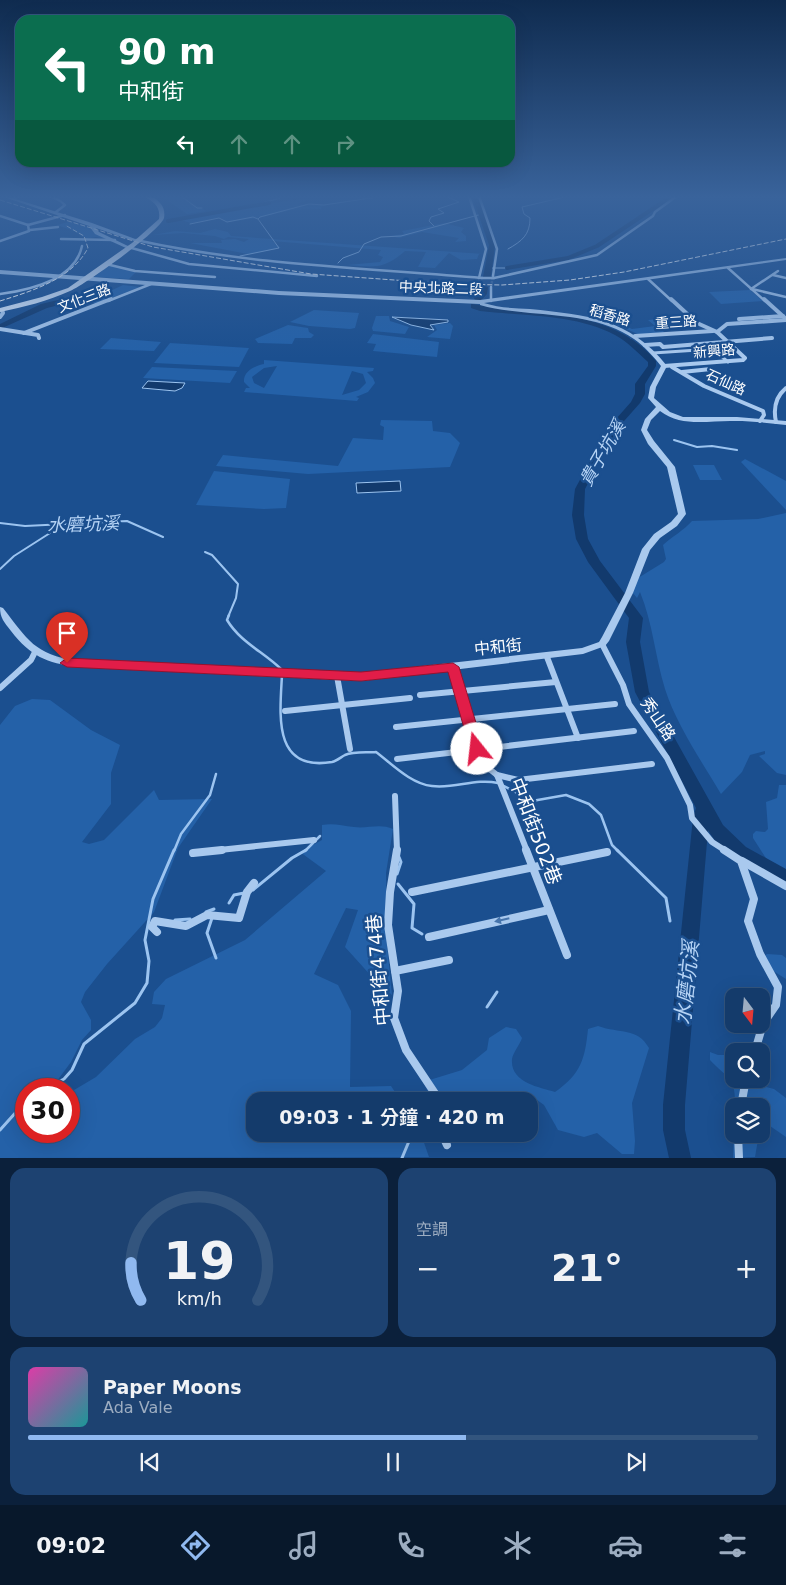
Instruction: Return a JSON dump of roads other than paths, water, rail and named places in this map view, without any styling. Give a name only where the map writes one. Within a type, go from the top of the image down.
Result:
[{"type":"main road","points":[[83,279],[120,250]]},
{"type":"main road","points":[[1,309],[50,297],[106,264],[121,250]]},
{"type":"street","points":[[0,294],[21,292],[55,277],[78,259],[81,250]]},
{"type":"street","points":[[144,250],[199,265],[317,276]]},
{"type":"street","points":[[180,250],[259,260],[481,278],[597,254],[603,250]]},
{"type":"street","points":[[481,278],[486,250]]},
{"type":"street","points":[[493,277],[497,250]]},
{"type":"street","name":"中央北路二段","points":[[0,272],[279,293],[480,302],[785,260]]},
{"type":"street","points":[[483,263],[494,264]]},
{"type":"street","points":[[106,264],[135,271],[215,277]]},
{"type":"street","points":[[728,268],[785,318]]},
{"type":"street","points":[[751,289],[778,271]]},
{"type":"street","points":[[773,275],[786,278]]},
{"type":"street","points":[[648,279],[697,323],[717,331]]},
{"type":"street","name":"文化三路","points":[[24,333],[151,284]]},
{"type":"street","points":[[491,287],[491,301]]},
{"type":"street","points":[[751,289],[786,297]]},
{"type":"street","name":"稻香路","points":[[480,302],[495,308],[592,320],[617,327],[635,336],[664,366]]},
{"type":"street","points":[[0,317],[3,314],[1,309]]},
{"type":"street","points":[[776,310],[786,311]]},
{"type":"street","points":[[739,319],[785,318]]},
{"type":"street","name":"新興路","points":[[664,366],[743,360],[745,358],[717,331],[727,324],[785,318]]},
{"type":"street","points":[[1,329],[38,335],[39,338]]},
{"type":"street","name":"重三路","points":[[635,336],[717,331]]},
{"type":"street","points":[[645,345],[660,344],[663,347],[772,338]]},
{"type":"street","points":[[653,354],[713,348],[728,362]]},
{"type":"street","points":[[664,366],[651,394],[651,398],[660,407],[676,417],[688,421],[719,419],[786,423]]},
{"type":"street","name":"石仙路","points":[[672,366],[704,386],[763,412],[764,415],[760,421]]},
{"type":"street","points":[[680,372],[711,369]]},
{"type":"street","points":[[776,422],[774,413],[775,403],[786,388]]},
{"type":"street","points":[[602,644],[628,595],[649,545],[674,524],[682,514],[671,467],[650,442],[644,430],[648,419],[660,407]]},
{"type":"street","name":"中和街","points":[[0,610],[35,652],[56,662],[77,664],[361,677],[547,657],[583,651],[602,644]]},
{"type":"street","name":"秀山路","points":[[602,644],[618,675],[629,704],[667,758],[690,805],[695,822],[712,842],[741,861]]},
{"type":"street","points":[[0,688],[31,660],[35,652]]},
{"type":"street","points":[[547,657],[578,738]]},
{"type":"street","name":"中和街502巷","points":[[453,667],[462,692],[477,749],[483,764],[497,775],[500,787],[534,868],[567,955]]},
{"type":"street","points":[[337,676],[350,749]]},
{"type":"street","points":[[420,696],[556,682]]},
{"type":"street","points":[[285,711],[410,698]]},
{"type":"street","points":[[396,727],[615,704]]},
{"type":"street","points":[[398,759],[634,731]]},
{"type":"street","points":[[497,775],[518,780],[652,764]]},
{"type":"street","name":"中和街474巷","points":[[395,796],[397,849],[390,892],[388,925],[398,990],[394,1018],[402,1042],[417,1069],[435,1092]]},
{"type":"street","points":[[193,853],[314,840]]},
{"type":"street","points":[[412,892],[607,852]]},
{"type":"street","points":[[741,861],[786,886]]},
{"type":"street","points":[[741,861],[754,899],[748,921],[760,954],[778,988],[776,1005],[763,1024],[757,1043]]},
{"type":"street","points":[[157,932],[152,927],[155,922],[186,926],[207,915],[239,918],[246,893],[254,883]]},
{"type":"street","points":[[429,937],[549,910]]},
{"type":"street","points":[[395,971],[449,960]]},
{"type":"street","points":[[738,1143],[738,1158]]},
{"type":"waterway","points":[[240,256],[269,250]]},
{"type":"waterway","points":[[338,263],[343,258],[360,250]]},
{"type":"waterway","name":"貴子坑溪","points":[[487,277],[491,250]]},
{"type":"waterway","points":[[507,268],[568,258],[587,250]]},
{"type":"waterway","points":[[488,268],[507,268]]},
{"type":"waterway","name":"貴子坑溪","points":[[478,298],[483,294],[484,287]]},
{"type":"waterway","name":"水磨坑溪","points":[[0,327],[11,320],[44,306],[92,294]]},
{"type":"waterway","name":"貴子坑溪","points":[[474,306],[480,309],[550,316],[602,326],[626,338],[652,361],[652,366],[640,384],[640,394],[635,403],[613,428],[580,489],[578,515],[582,539],[594,562],[636,618],[633,642],[642,692],[717,830],[740,852],[786,878]]},
{"type":"waterway","points":[[674,440],[697,447],[712,446],[737,450]]},
{"type":"waterway","name":"水磨坑溪","points":[[0,523],[25,526],[127,521],[163,537]]},
{"type":"waterway","points":[[0,569],[14,556],[61,526]]},
{"type":"waterway","name":"水磨坑溪","points":[[205,552],[212,555],[238,584],[236,598],[228,617]]},
{"type":"waterway","name":"水磨坑溪","points":[[229,615],[227,620],[239,635],[282,670]]},
{"type":"waterway","name":"水磨坑溪","points":[[282,675],[281,722],[284,737],[289,749],[299,758],[313,763],[332,762],[349,754],[376,752],[409,778],[424,784],[440,787],[481,782],[498,783]]},
{"type":"waterway","points":[[174,851],[181,834],[210,795],[216,774]]},
{"type":"waterway","name":"水磨坑溪","points":[[504,786],[532,801],[566,795],[589,804],[601,815],[612,845],[617,850]]},
{"type":"waterway","name":"水磨坑溪","points":[[680,1158],[674,1130],[674,1105],[701,818],[704,809]]},
{"type":"waterway","points":[[306,850],[320,836]]},
{"type":"waterway","points":[[65,1078],[72,1070],[84,1044],[135,1003],[147,983],[149,961],[145,940],[153,899],[174,850]]},
{"type":"waterway","points":[[253,890],[292,858],[306,850]]},
{"type":"waterway","name":"水磨坑溪","points":[[617,850],[666,898],[670,921]]},
{"type":"waterway","points":[[397,874],[401,862],[399,857]]},
{"type":"waterway","points":[[398,884],[414,904],[412,928],[422,934]]},
{"type":"waterway","points":[[229,903],[234,895],[244,893]]},
{"type":"waterway","points":[[206,912],[214,909]]},
{"type":"waterway","points":[[212,918],[207,933],[216,958]]},
{"type":"waterway","points":[[175,920],[190,919]]},
{"type":"waterway","points":[[487,1007],[497,992]]},
{"type":"waterway","points":[[0,1130],[15,1113]]},
{"type":"waterway","points":[[402,1158],[409,1142]]},
{"type":"tunnel","points":[[491,287],[493,276]]},
{"type":"railway","points":[[0,301],[38,288],[62,276],[81,259],[87,250]]},
{"type":"railway","points":[[171,250],[311,274],[450,284],[502,285],[570,280],[624,272],[732,250]]}]
